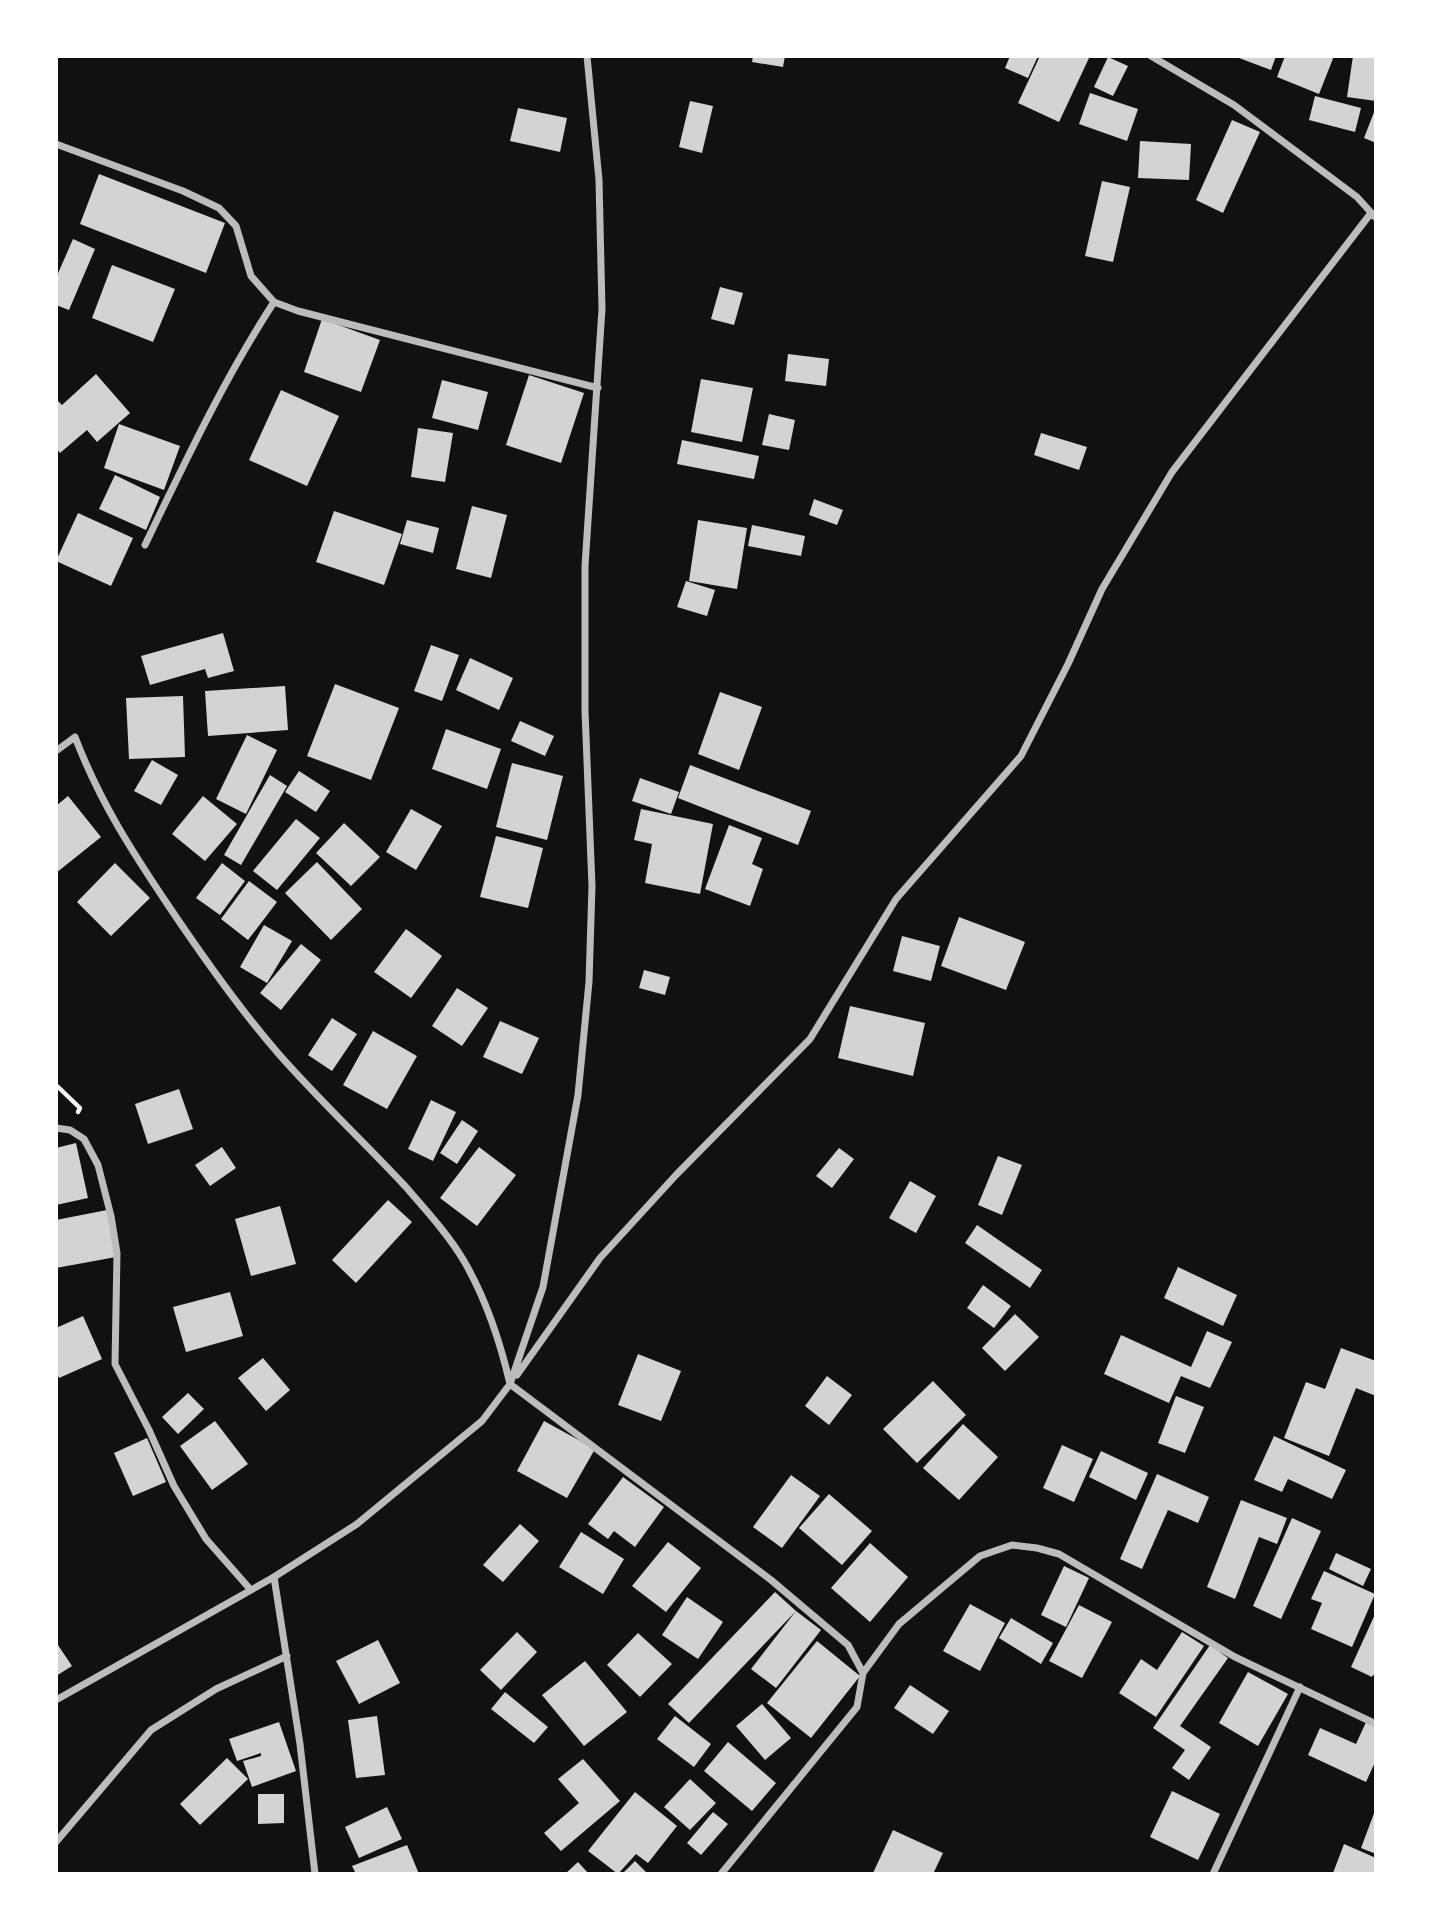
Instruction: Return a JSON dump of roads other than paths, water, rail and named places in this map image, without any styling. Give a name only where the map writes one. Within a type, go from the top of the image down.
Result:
[{"type":"street","points":[[510,1384],[543,1287],[578,1096],[589,982],[592,886],[585,711],[585,566],[602,309],[599,180],[587,56]]},
{"type":"street","points":[[56,1700],[274,1577],[356,1524],[482,1421],[600,1258],[676,1175],[810,1039],[896,899],[1021,756],[1068,664],[1102,589],[1172,472],[1374,215],[1357,197],[1234,105],[1151,56]]},
{"type":"street","points":[[56,144],[183,191],[219,208],[236,226],[251,276],[274,302],[298,311],[598,388]]},
{"type":"street","points":[[145,545],[214,405],[247,344],[274,302]]},
{"type":"street","points":[[56,751],[75,737],[90,777],[118,830],[200,954],[277,1052],[411,1194],[463,1259],[484,1301],[500,1344],[510,1384],[771,1580],[848,1645],[863,1673]]},
{"type":"street","points":[[56,1128],[70,1130],[84,1139],[97,1165],[111,1216],[117,1253],[115,1364],[149,1430],[173,1486],[206,1539],[250,1589]]},
{"type":"street","points":[[721,1874],[857,1707],[863,1673],[899,1624],[980,1556],[1012,1545],[1059,1554],[1235,1657],[1376,1724]]},
{"type":"street","points":[[274,1577],[300,1744],[315,1874]]},
{"type":"street","points":[[56,1842],[151,1730],[216,1689],[286,1656]]},
{"type":"street","points":[[1213,1874],[1300,1687]]}]
